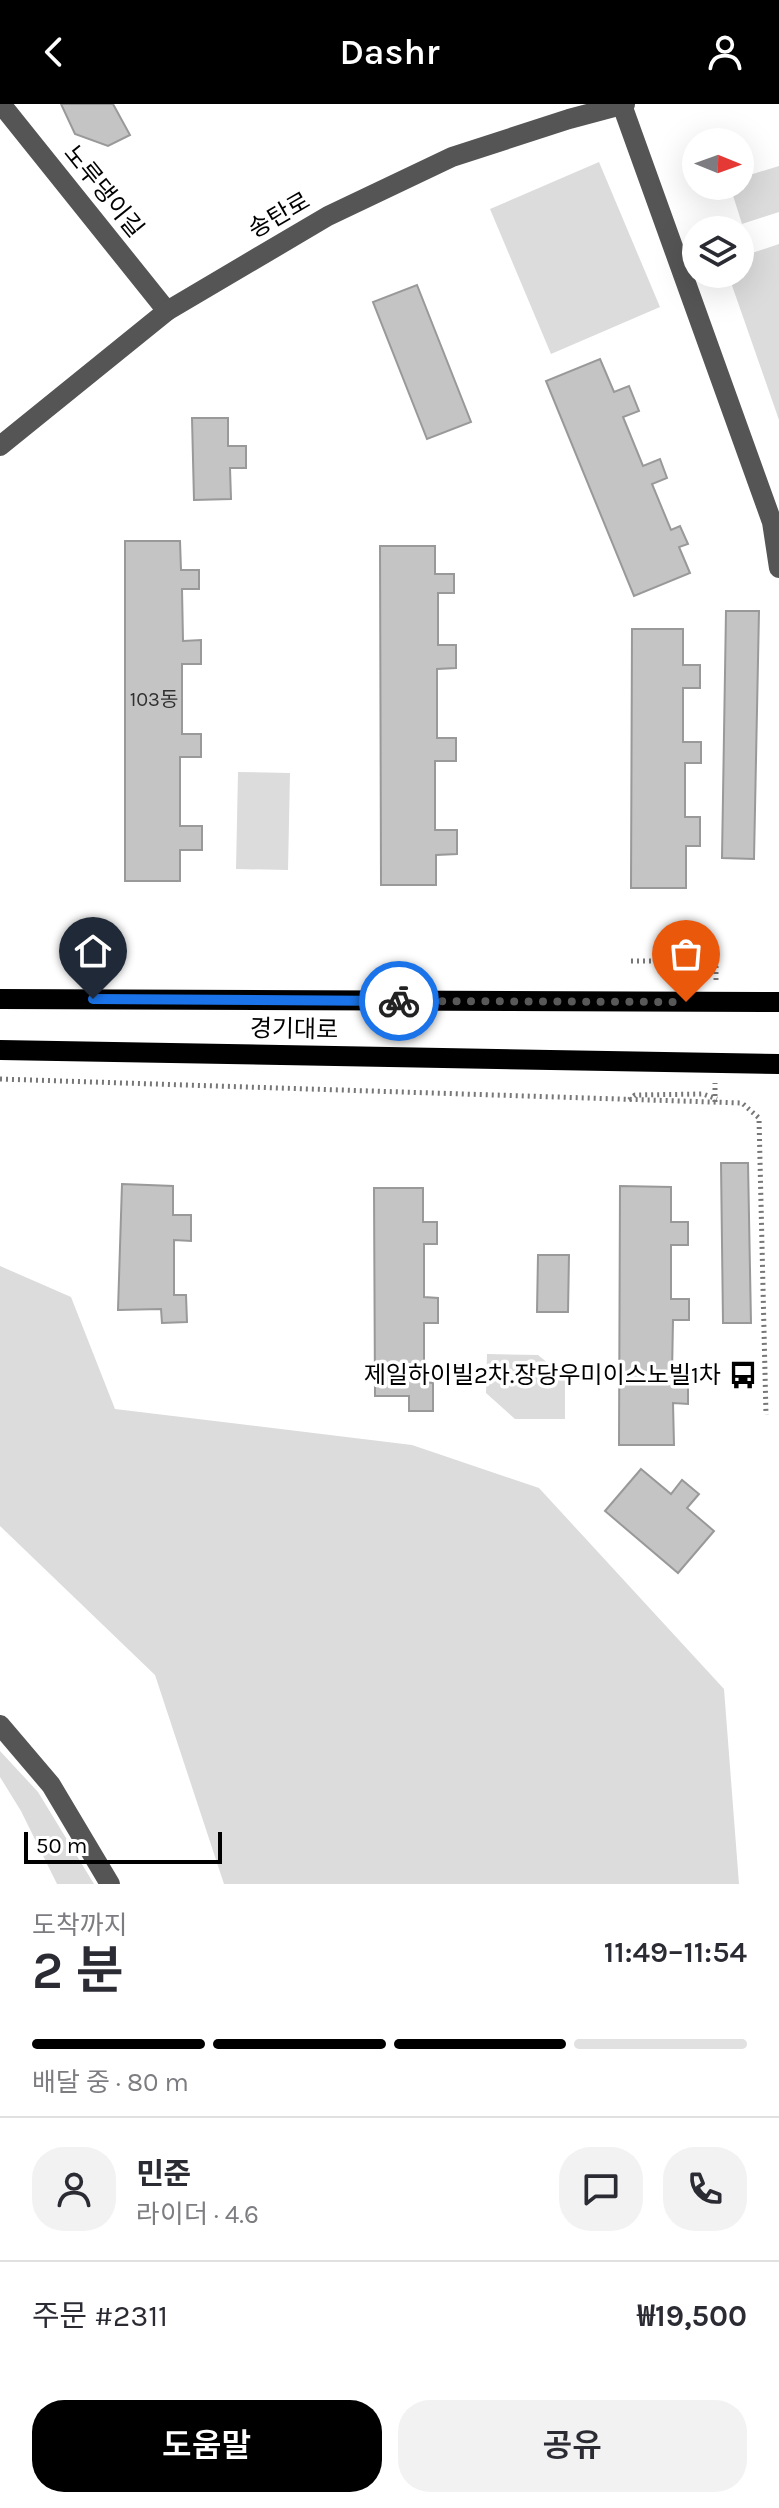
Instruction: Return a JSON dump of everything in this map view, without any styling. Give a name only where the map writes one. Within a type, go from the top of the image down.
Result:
[{"type":"main road","name":"경기대로","points":[[0,999],[779,1002]]},
{"type":"main road","name":"경기대로","points":[[0,1050],[779,1064]]},
{"type":"street","name":"노루댕이길","points":[[1,104],[167,311]]},
{"type":"street","name":"송탄로","points":[[0,446],[167,311],[328,216],[452,157],[569,119],[624,105]]},
{"type":"street","points":[[624,105],[772,522],[779,568]]},
{"type":"street","points":[[0,1725],[51,1785],[110,1884]]},
{"type":"path","points":[[631,961],[716,961],[716,993]]},
{"type":"path","points":[[715,1071],[715,1102]]},
{"type":"path","points":[[0,1079],[742,1103],[759,1118],[766,1415]]},
{"type":"path","points":[[629,1101],[635,1095],[703,1094],[730,1103]]},
{"type":"shaded area","points":[[599,162],[660,307],[551,354],[490,209]]},
{"type":"shaded area","points":[[779,166],[779,212],[754,220],[754,216],[739,216],[734,200],[754,200],[754,174]]},
{"type":"shaded area","points":[[779,244],[779,420],[733,288],[754,288],[754,252]]},
{"type":"shaded area","points":[[238,772],[290,773],[288,870],[236,869]]},
{"type":"shaded area","points":[[0,1266],[71,1297],[115,1409],[412,1445],[539,1488],[724,1689],[739,1884],[224,1884],[155,1675],[0,1526]]},
{"type":"shaded area","points":[[487,1354],[538,1355],[565,1377],[565,1419],[515,1419],[486,1393]]},
{"type":"shaded area","points":[[0,1751],[38,1792],[94,1884],[57,1884],[21,1811],[0,1777]]},
{"type":"building","points":[[61,104],[113,104],[130,135],[108,146],[75,134]]},
{"type":"building","points":[[417,285],[471,422],[427,439],[373,302]]},
{"type":"building","points":[[600,359],[614,392],[629,386],[639,411],[623,417],[643,466],[660,459],[667,478],[652,484],[671,530],[680,526],[688,544],[679,547],[690,573],[634,596],[546,381]]},
{"type":"building","points":[[192,418],[228,418],[228,446],[246,446],[246,468],[230,468],[231,499],[194,500]]},
{"type":"building","points":[[125,541],[180,541],[181,570],[199,570],[199,589],[182,589],[183,641],[201,640],[201,664],[182,664],[182,734],[201,734],[201,757],[180,757],[180,826],[202,826],[202,850],[180,850],[180,881],[125,881]]},
{"type":"building","points":[[380,546],[435,546],[435,574],[454,574],[454,593],[438,593],[438,645],[456,645],[456,668],[437,669],[437,738],[456,738],[456,761],[435,761],[435,830],[457,830],[457,854],[436,855],[436,885],[381,885]]},
{"type":"building","points":[[726,611],[759,611],[754,859],[722,858]]},
{"type":"building","points":[[632,629],[683,629],[683,665],[700,665],[700,688],[683,688],[683,742],[701,742],[701,763],[685,763],[685,817],[700,817],[700,846],[686,846],[686,888],[631,888]]},
{"type":"building","points":[[721,1163],[748,1163],[751,1323],[723,1323]]},
{"type":"building","points":[[122,1184],[173,1186],[173,1215],[191,1215],[191,1241],[174,1240],[174,1295],[186,1295],[187,1322],[162,1323],[161,1309],[118,1310]]},
{"type":"building","points":[[620,1186],[671,1187],[671,1222],[688,1222],[688,1245],[671,1245],[671,1299],[689,1299],[689,1320],[673,1320],[672,1374],[688,1374],[688,1404],[673,1403],[674,1445],[619,1445]]},
{"type":"building","points":[[374,1188],[423,1188],[423,1222],[437,1222],[437,1244],[424,1244],[424,1297],[438,1298],[438,1323],[424,1323],[424,1382],[433,1383],[433,1411],[409,1411],[409,1396],[375,1396]]},
{"type":"building","points":[[538,1255],[569,1255],[568,1312],[537,1312]]},
{"type":"building","points":[[641,1469],[671,1494],[682,1480],[699,1494],[687,1508],[714,1531],[678,1573],[605,1511]]},
{"type":"way so far","points":[[399,1001],[686,1002]]},
{"type":"place","name":"제일하이빌2차.장당우미이스노빌1차","points":[[743,1375]]},
{"type":"route","points":[[93,999],[399,1001]]}]
